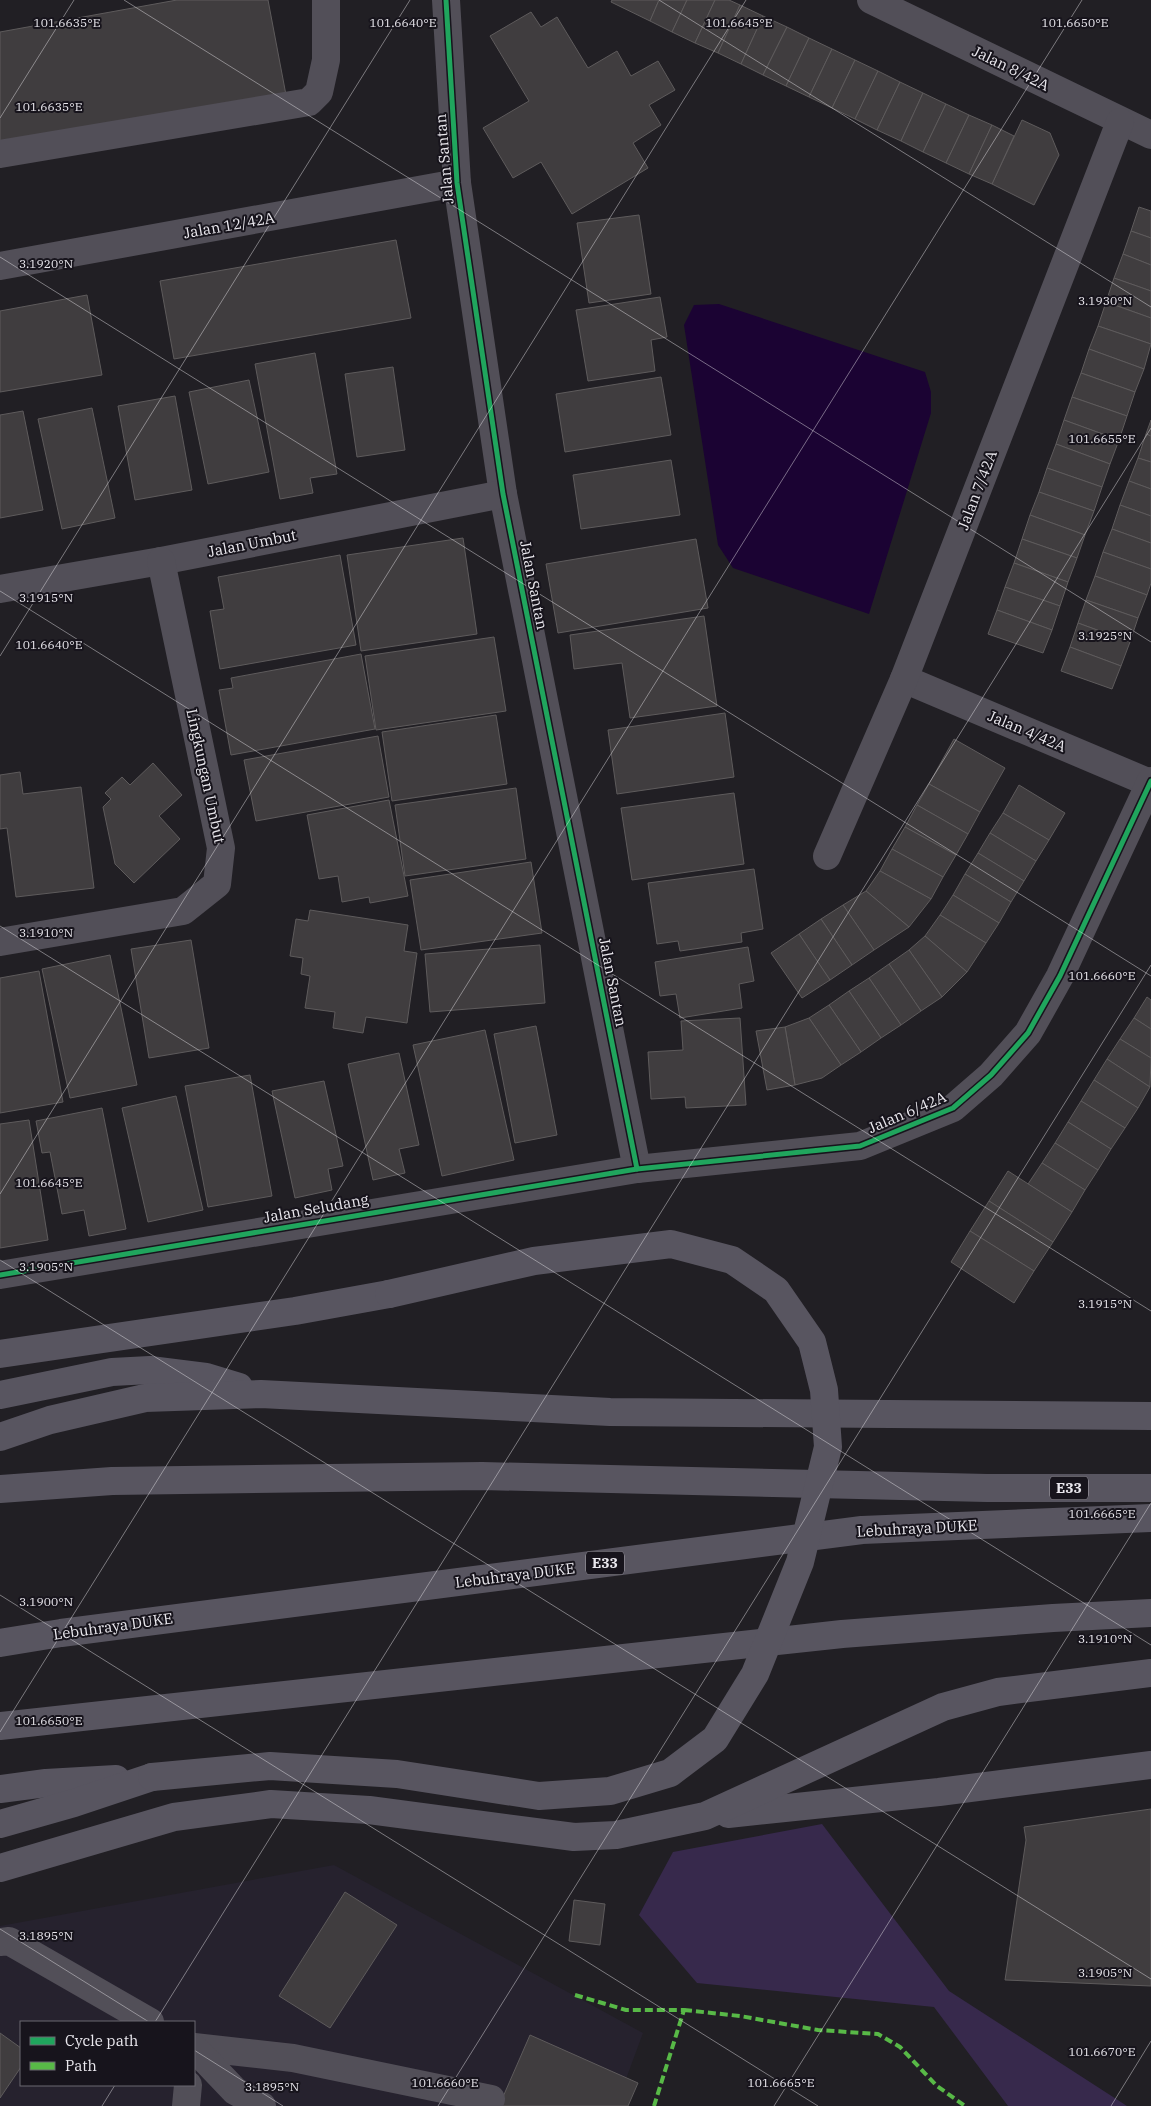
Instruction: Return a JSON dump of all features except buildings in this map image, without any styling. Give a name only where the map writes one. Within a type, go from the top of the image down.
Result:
[{"type":"highway","points":[[0,1354],[295,1311],[389,1294],[534,1261],[670,1244],[732,1260],[776,1290],[812,1342],[824,1390],[828,1447],[800,1562],[755,1674],[715,1739],[670,1773],[610,1790],[538,1796],[397,1774],[270,1766],[152,1777],[46,1783],[0,1789]]},
{"type":"highway","points":[[0,1395],[112,1372],[150,1370],[206,1377],[261,1394]]},
{"type":"highway","points":[[0,1437],[50,1420],[145,1398],[261,1394],[610,1412],[1151,1416]]},
{"type":"highway","name":"E33","points":[[0,1489],[112,1481],[473,1476],[987,1488],[1151,1488]]},
{"type":"highway","name":"Lebuhraya DUKE","points":[[0,1643],[61,1633],[862,1530],[1151,1518]]},
{"type":"highway","points":[[0,1726],[842,1634],[1054,1618],[1151,1613]]},
{"type":"highway","points":[[705,1816],[943,1707],[998,1692],[1151,1673]]},
{"type":"highway","points":[[0,1868],[174,1817],[271,1804],[369,1810],[574,1837],[616,1835],[705,1816],[938,1792],[1151,1765]]},
{"type":"highway","points":[[0,1824],[74,1803],[152,1777]]},
{"type":"street","points":[[0,154],[309,102],[319,92],[326,60],[326,0]]},
{"type":"street","name":"Jalan Santan","points":[[446,0],[457,184],[503,494],[637,1169]]},
{"type":"street","name":"Jalan 8/42A","points":[[871,0],[1120,122],[1151,135]]},
{"type":"street","name":"Jalan 7/42A","points":[[827,856],[904,680],[1120,122]]},
{"type":"street","name":"Jalan 12/42A","points":[[0,266],[457,184]]},
{"type":"street","name":"Jalan Umbut","points":[[0,589],[161,561],[503,494]]},
{"type":"street","name":"Lingkungan Umbut","points":[[0,942],[183,911],[217,884],[221,848],[161,561]]},
{"type":"street","name":"Jalan 4/42A","points":[[904,680],[1151,782]]},
{"type":"street","name":"Jalan 6/42A","points":[[637,1169],[860,1146],[953,1108],[991,1075],[1028,1033],[1060,976],[1151,782]]},
{"type":"street","name":"Jalan Seludang","points":[[0,1274],[637,1169]]},
{"type":"street","points":[[0,1942],[9,1940],[148,2021]]},
{"type":"street","points":[[195,2047],[293,2058],[491,2099]]},
{"type":"street","points":[[195,2048],[235,2091],[262,2106]]},
{"type":"street","points":[[186,2106],[188,2086]]},
{"type":"shaded area","points":[[719,304],[925,372],[931,392],[931,413],[869,614],[733,568],[718,545],[684,325],[694,305]]},
{"type":"shaded area","points":[[822,1824],[949,1991],[1127,2106],[1008,2106],[934,2007],[697,1983],[639,1915],[673,1852]]},
{"type":"shaded area","points":[[334,1865],[643,2033],[616,2106],[0,2106],[0,1926]]},
{"type":"marked path","points":[[575,1995],[626,2010],[684,2010],[654,2106]]},
{"type":"marked path","points":[[684,2010],[740,2016],[818,2030],[878,2034],[900,2047],[937,2086],[965,2106]]},
{"type":"cycle path","points":[[446,0],[457,183],[503,494],[637,1169]]},
{"type":"cycle path","points":[[0,1275],[637,1169],[860,1146],[953,1108],[991,1075],[1028,1033],[1060,976],[1151,781]]}]
